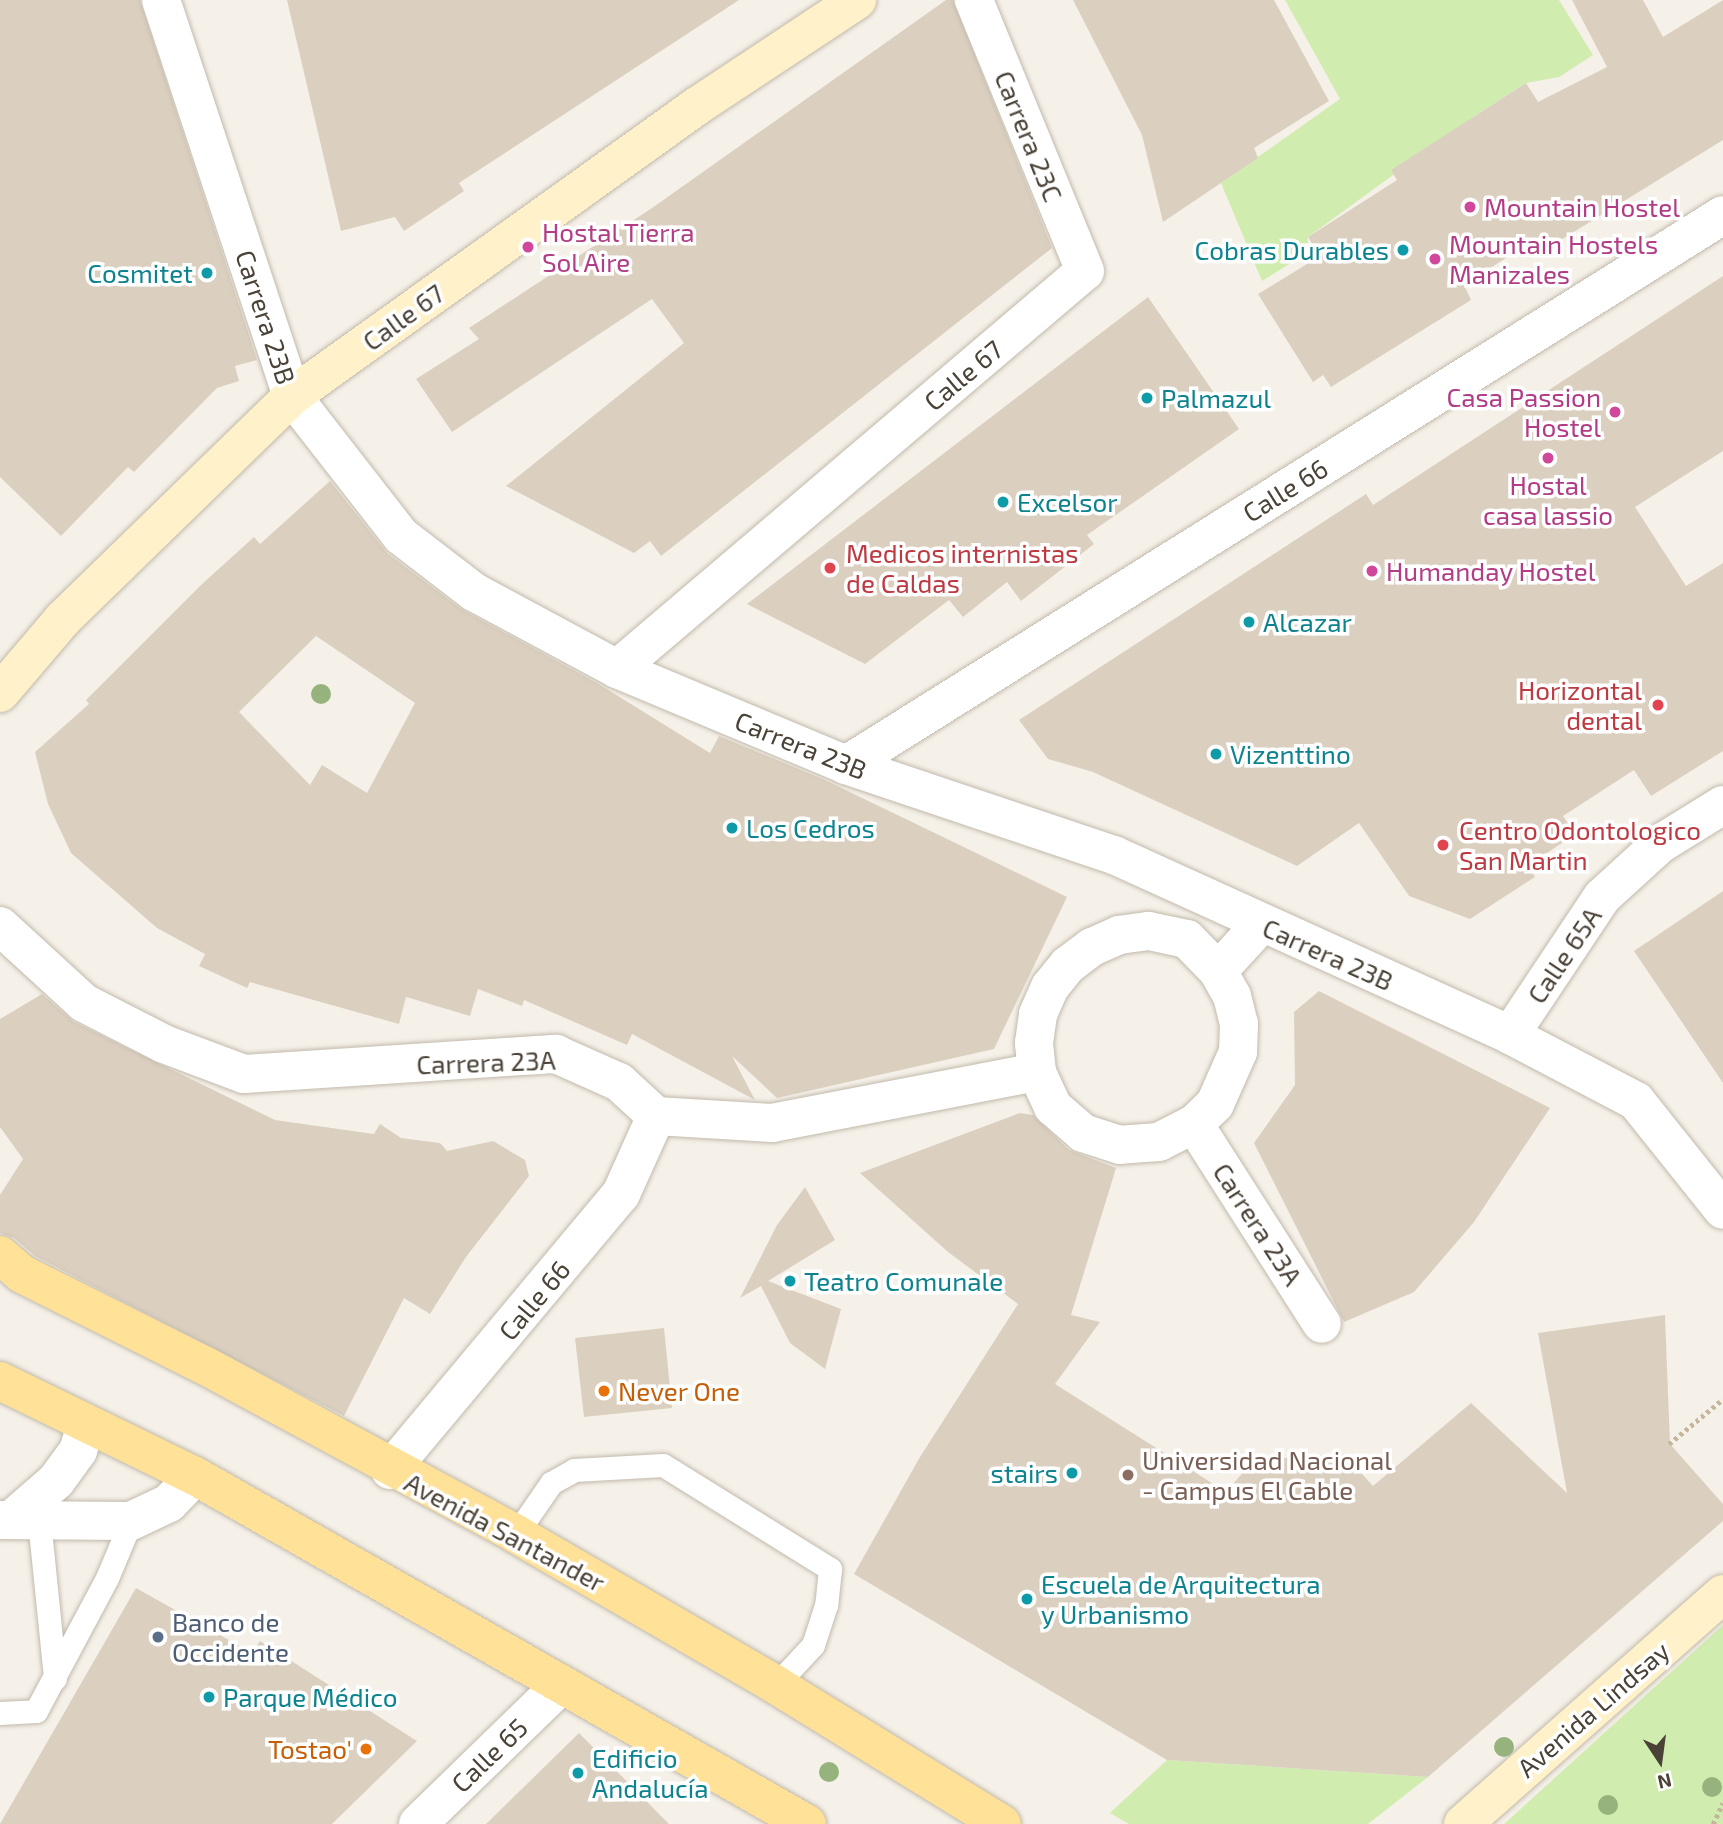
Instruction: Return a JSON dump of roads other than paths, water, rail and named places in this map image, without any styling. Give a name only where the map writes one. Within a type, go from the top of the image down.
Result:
[{"type":"main road","name":"Calle 67","points":[[0,693],[63,619],[292,396],[697,106],[857,0]]},
{"type":"main road","name":"Avenida Santander","points":[[0,1255],[22,1274],[204,1365],[390,1470],[516,1534],[776,1685],[1002,1824]]},
{"type":"main road","points":[[0,1381],[195,1476],[559,1686],[807,1824]]},
{"type":"main road","name":"Avenida Lindsay","points":[[1462,1824],[1723,1594]]},
{"type":"street","name":"Carrera 23B","points":[[161,0],[292,396],[401,536],[474,592],[617,669],[846,765],[1114,856],[1510,1035],[1636,1101],[1723,1210]]},
{"type":"street","name":"Carrera 23C","points":[[974,0],[1085,271]]},
{"type":"street","name":"Calle 66","points":[[846,765],[1723,215]]},
{"type":"street","name":"Calle 67","points":[[617,669],[1085,271]]},
{"type":"street","name":"Calle 65A","points":[[1510,1035],[1602,897],[1660,844],[1723,805]]},
{"type":"street","points":[[1144,870],[1149,931]]},
{"type":"street","points":[[1218,971],[1261,924]]},
{"type":"street","name":"Carrera 23A","points":[[0,926],[84,1003],[164,1044],[244,1074],[556,1054],[619,1082],[656,1116]]},
{"type":"street","points":[[1149,931],[1187,939],[1218,971],[1232,996],[1238,1024],[1238,1052],[1215,1104],[1194,1124],[1159,1142],[1120,1145],[1083,1133],[1053,1107],[1037,1073],[1038,1014],[1050,987],[1092,947],[1119,935],[1149,931]]},
{"type":"street","points":[[656,1116],[772,1123],[1037,1073]]},
{"type":"street","name":"Calle 66","points":[[390,1470],[621,1194],[656,1116]]},
{"type":"street","name":"Carrera 23A","points":[[1194,1124],[1322,1324]]},
{"type":"street","points":[[17,1520],[56,1481],[78,1451],[86,1424]]},
{"type":"street","points":[[17,1520],[131,1521],[169,1503],[195,1476]]},
{"type":"street","name":"Calle 65","points":[[418,1824],[559,1686]]},
{"type":"lane","points":[[516,1534],[551,1483],[573,1470],[663,1465],[830,1569],[826,1605],[813,1645],[776,1685]]},
{"type":"lane","points":[[17,1520],[55,1678]]},
{"type":"lane","points":[[0,1713],[36,1711],[55,1678],[131,1521]]},
{"type":"place","name":"Mountain Hostel","points":[[1470,207]]},
{"type":"place","name":"Hostal Tierra Sol Aire","points":[[528,247]]},
{"type":"place","name":"Cobras Durables","points":[[1403,250]]},
{"type":"place","name":"Mountain Hostels Manizales","points":[[1435,259]]},
{"type":"place","name":"Cosmitet","points":[[207,273]]},
{"type":"place","name":"Palmazul","points":[[1147,398]]},
{"type":"place","name":"Casa Passion Hostel","points":[[1615,412]]},
{"type":"place","name":"Hostal casa lassio","points":[[1548,458]]},
{"type":"place","name":"Excelsor","points":[[1003,502]]},
{"type":"place","name":"Medicos internistas de Caldas","points":[[830,568]]},
{"type":"place","name":"Humanday Hostel","points":[[1372,571]]},
{"type":"place","name":"Alcazar","points":[[1249,622]]},
{"type":"place","name":"Horizontal dental","points":[[1658,705]]},
{"type":"place","name":"Vizenttino","points":[[1216,754]]},
{"type":"place","name":"Los Cedros","points":[[732,828]]},
{"type":"place","name":"Centro Odontologico San Martin","points":[[1443,845]]},
{"type":"place","name":"Teatro Comunale","points":[[790,1281]]},
{"type":"place","name":"Never One","points":[[604,1391]]},
{"type":"place","name":"stairs","points":[[1072,1473]]},
{"type":"place","name":"Universidad Nacional - Campus El Cable","points":[[1128,1475]]},
{"type":"place","name":"Escuela de Arquitectura y Urbanismo","points":[[1027,1599]]},
{"type":"place","name":"Banco de Occidente","points":[[158,1637]]},
{"type":"place","name":"Parque Médico","points":[[209,1697]]},
{"type":"place","name":"Tostao'","points":[[366,1749]]},
{"type":"place","name":"Edificio Andalucía","points":[[578,1773]]}]
